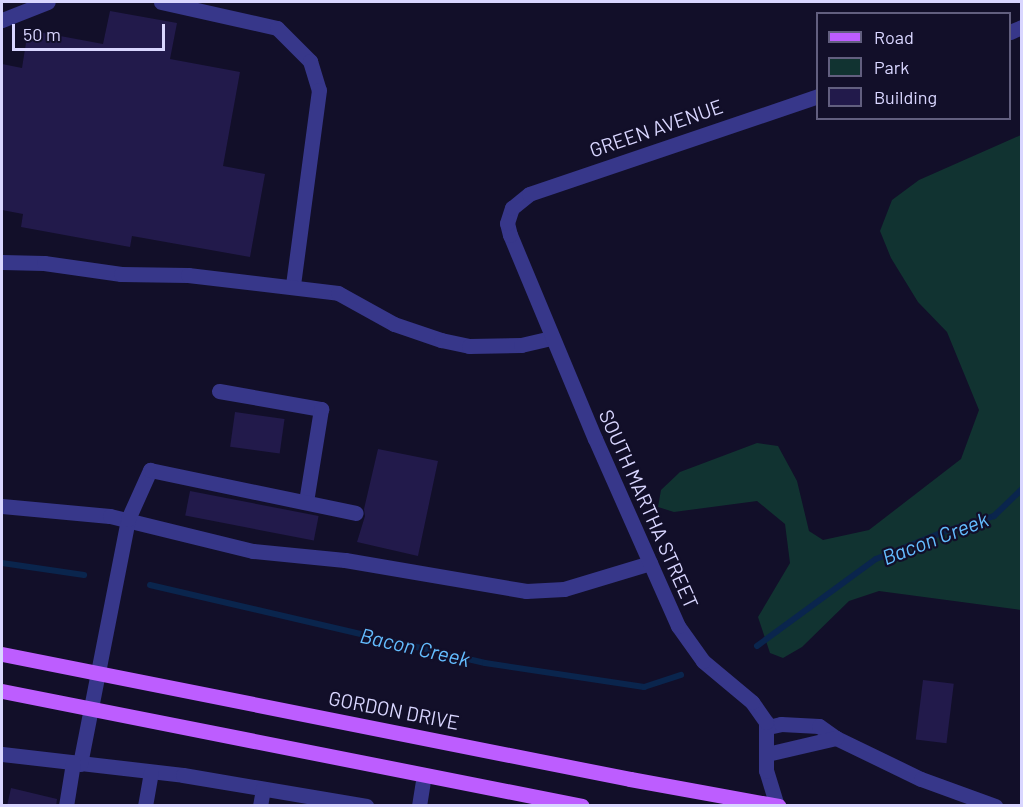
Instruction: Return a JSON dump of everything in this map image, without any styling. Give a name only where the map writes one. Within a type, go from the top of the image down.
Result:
[{"type":"main road","name":"GORDON DRIVE","points":[[2,654],[630,779],[778,805]]},
{"type":"main road","points":[[2,691],[582,806]]},
{"type":"street","points":[[2,20],[48,2]]},
{"type":"street","points":[[162,2],[277,28],[310,61],[319,90],[293,286]]},
{"type":"street","name":"GREEN AVENUE","points":[[512,208],[530,194],[816,97]]},
{"type":"street","name":"SOUTH MARTHA STREET","points":[[512,208],[508,216],[510,235],[552,338],[678,626],[703,661],[761,711],[768,727]]},
{"type":"street","points":[[2,262],[44,263],[121,274],[188,275],[338,293],[394,324],[441,340],[469,346],[521,345],[552,338]]},
{"type":"street","points":[[219,391],[321,409],[306,502]]},
{"type":"street","points":[[66,806],[91,709],[128,519],[150,470],[356,513]]},
{"type":"street","points":[[2,506],[128,519],[254,551],[345,560],[526,591],[564,589],[650,563]]},
{"type":"street","points":[[778,805],[766,771],[768,727],[802,723],[819,726],[836,738],[921,779],[995,806]]},
{"type":"street","points":[[766,754],[836,738]]},
{"type":"street","points":[[2,754],[183,775],[366,806]]},
{"type":"street","points":[[145,806],[151,773]]},
{"type":"street","points":[[419,806],[424,775]]},
{"type":"street","points":[[260,806],[263,789]]},
{"type":"green space","points":[[1021,135],[1021,610],[879,591],[849,601],[802,647],[783,658],[770,653],[758,617],[790,563],[785,524],[757,501],[674,512],[658,507],[661,490],[680,472],[757,443],[778,446],[797,481],[809,531],[823,540],[869,530],[961,459],[979,410],[947,332],[918,302],[891,258],[880,231],[892,200],[919,180]]},
{"type":"building","points":[[110,11],[177,23],[170,59],[240,72],[223,166],[265,174],[250,257],[132,236],[130,247],[21,227],[23,214],[2,210],[2,64],[22,68],[28,30],[103,44]]},
{"type":"building","points":[[235,412],[285,419],[280,454],[230,447]]},
{"type":"building","points":[[378,449],[438,461],[418,556],[357,542],[365,516],[364,509]]},
{"type":"building","points":[[190,491],[319,516],[314,541],[185,516]]},
{"type":"building","points":[[923,680],[954,684],[946,743],[916,740]]},
{"type":"building","points":[[11,788],[57,799],[56,806],[7,806]]},
{"type":"waterway","name":"Bacon Creek","points":[[757,646],[876,559],[946,531],[994,516],[1022,489]]},
{"type":"waterway","name":"Bacon Creek","points":[[2,563],[84,575]]},
{"type":"waterway","name":"Bacon Creek","points":[[150,585],[485,663],[644,687],[681,675]]}]
